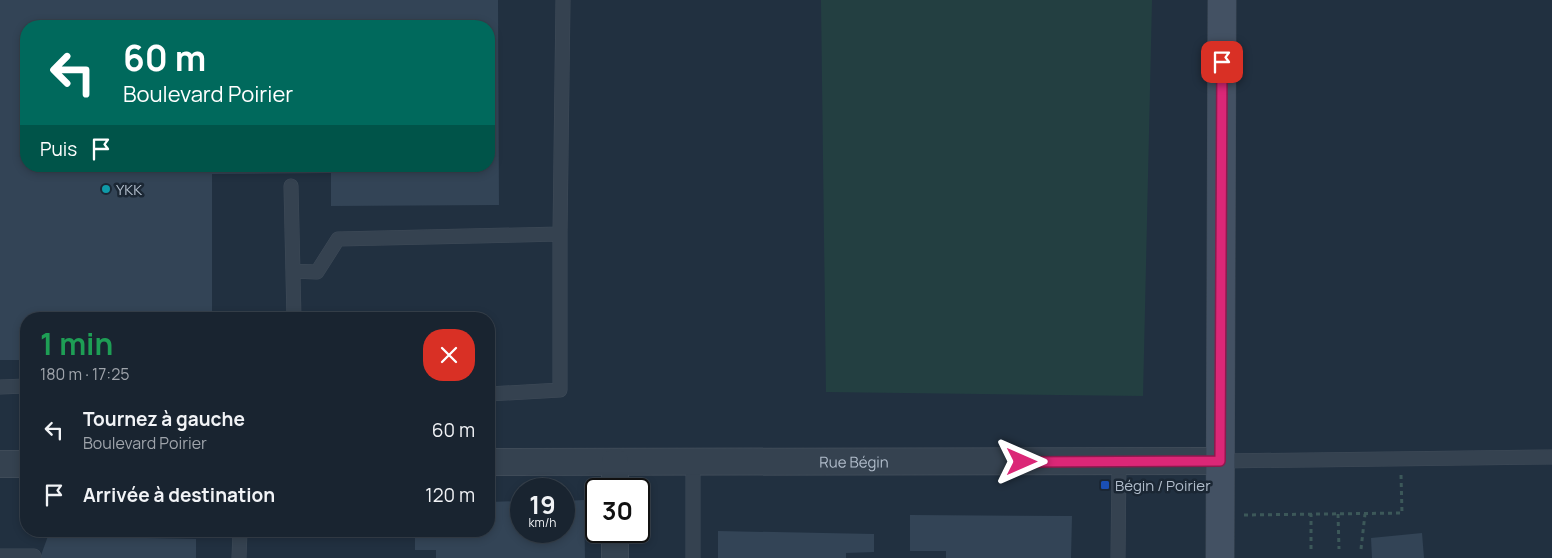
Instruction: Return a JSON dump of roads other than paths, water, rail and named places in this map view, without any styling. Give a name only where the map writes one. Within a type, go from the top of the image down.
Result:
[{"type":"street","points":[[1220,558],[1222,0]]},
{"type":"street","name":"Rue Bégin","points":[[495,462],[1220,461]]},
{"type":"street","points":[[615,462],[615,478]]},
{"type":"street","points":[[0,464],[20,464]]},
{"type":"street","points":[[614,558],[615,543]]},
{"type":"lane","points":[[495,394],[560,390],[563,0]]},
{"type":"lane","points":[[291,186],[294,312]]},
{"type":"lane","points":[[293,271],[317,272],[338,239],[560,234]]},
{"type":"lane","points":[[0,387],[20,386]]},
{"type":"lane","points":[[1220,461],[1552,457]]},
{"type":"lane","points":[[1118,461],[1118,558]]},
{"type":"lane","points":[[693,462],[693,558]]},
{"type":"lane","points":[[239,558],[240,537]]},
{"type":"lane","points":[[0,556],[34,556]]},
{"type":"place","name":"YKK","points":[[106,189]]},
{"type":"place","name":"Bégin / Poirier","points":[[1105,485]]}]
